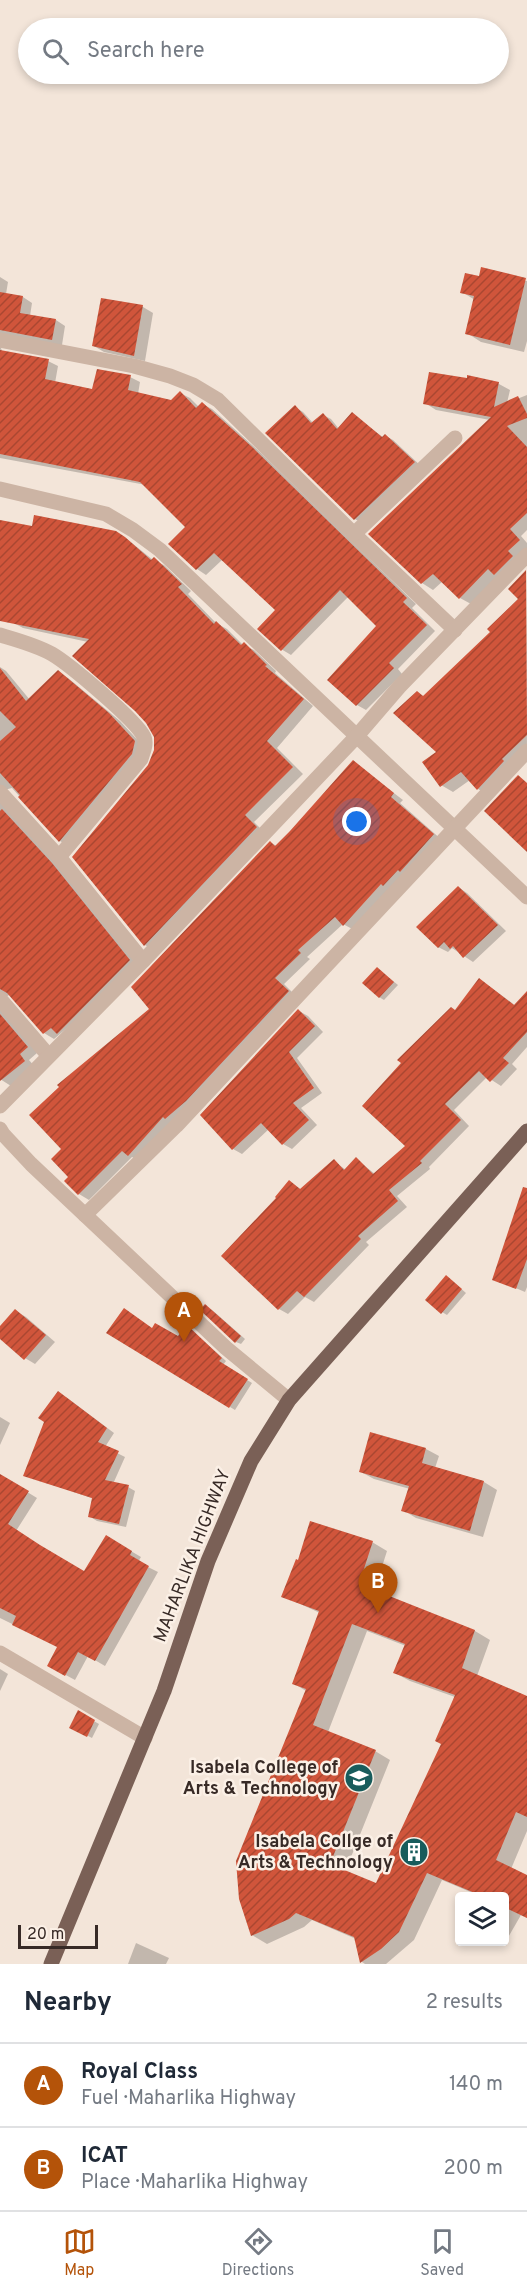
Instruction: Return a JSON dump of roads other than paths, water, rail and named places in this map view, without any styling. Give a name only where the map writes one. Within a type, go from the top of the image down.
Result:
[{"type":"main road","name":"MAHARLIKA HIGHWAY","points":[[51,1964],[164,1691],[208,1561],[251,1461],[289,1400],[527,1131]]},
{"type":"street","points":[[0,340],[134,366],[193,385],[218,400],[455,630]]},
{"type":"street","points":[[354,534],[455,438]]},
{"type":"street","points":[[0,489],[106,514],[160,550],[527,897]]},
{"type":"street","points":[[0,1106],[143,961],[357,737],[399,687],[527,555]]},
{"type":"street","points":[[0,635],[26,642],[52,653],[76,671],[134,724],[144,738],[145,748],[141,759],[59,857]]},
{"type":"street","points":[[86,1215],[176,1126],[527,751]]},
{"type":"street","points":[[0,792],[59,857],[143,961]]},
{"type":"street","points":[[0,999],[48,1055]]},
{"type":"street","points":[[0,1129],[32,1164],[226,1348],[289,1400]]},
{"type":"street","points":[[0,1653],[145,1738]]},
{"type":"place","name":"Royal Class","points":[[184,1342]]},
{"type":"place","name":"ICAT","points":[[378,1613]]},
{"type":"place","name":"Isabela College of Arts & Technology","points":[[359,1778]]},
{"type":"place","name":"Isabela Collge of Arts & Technology","points":[[414,1852]]}]
